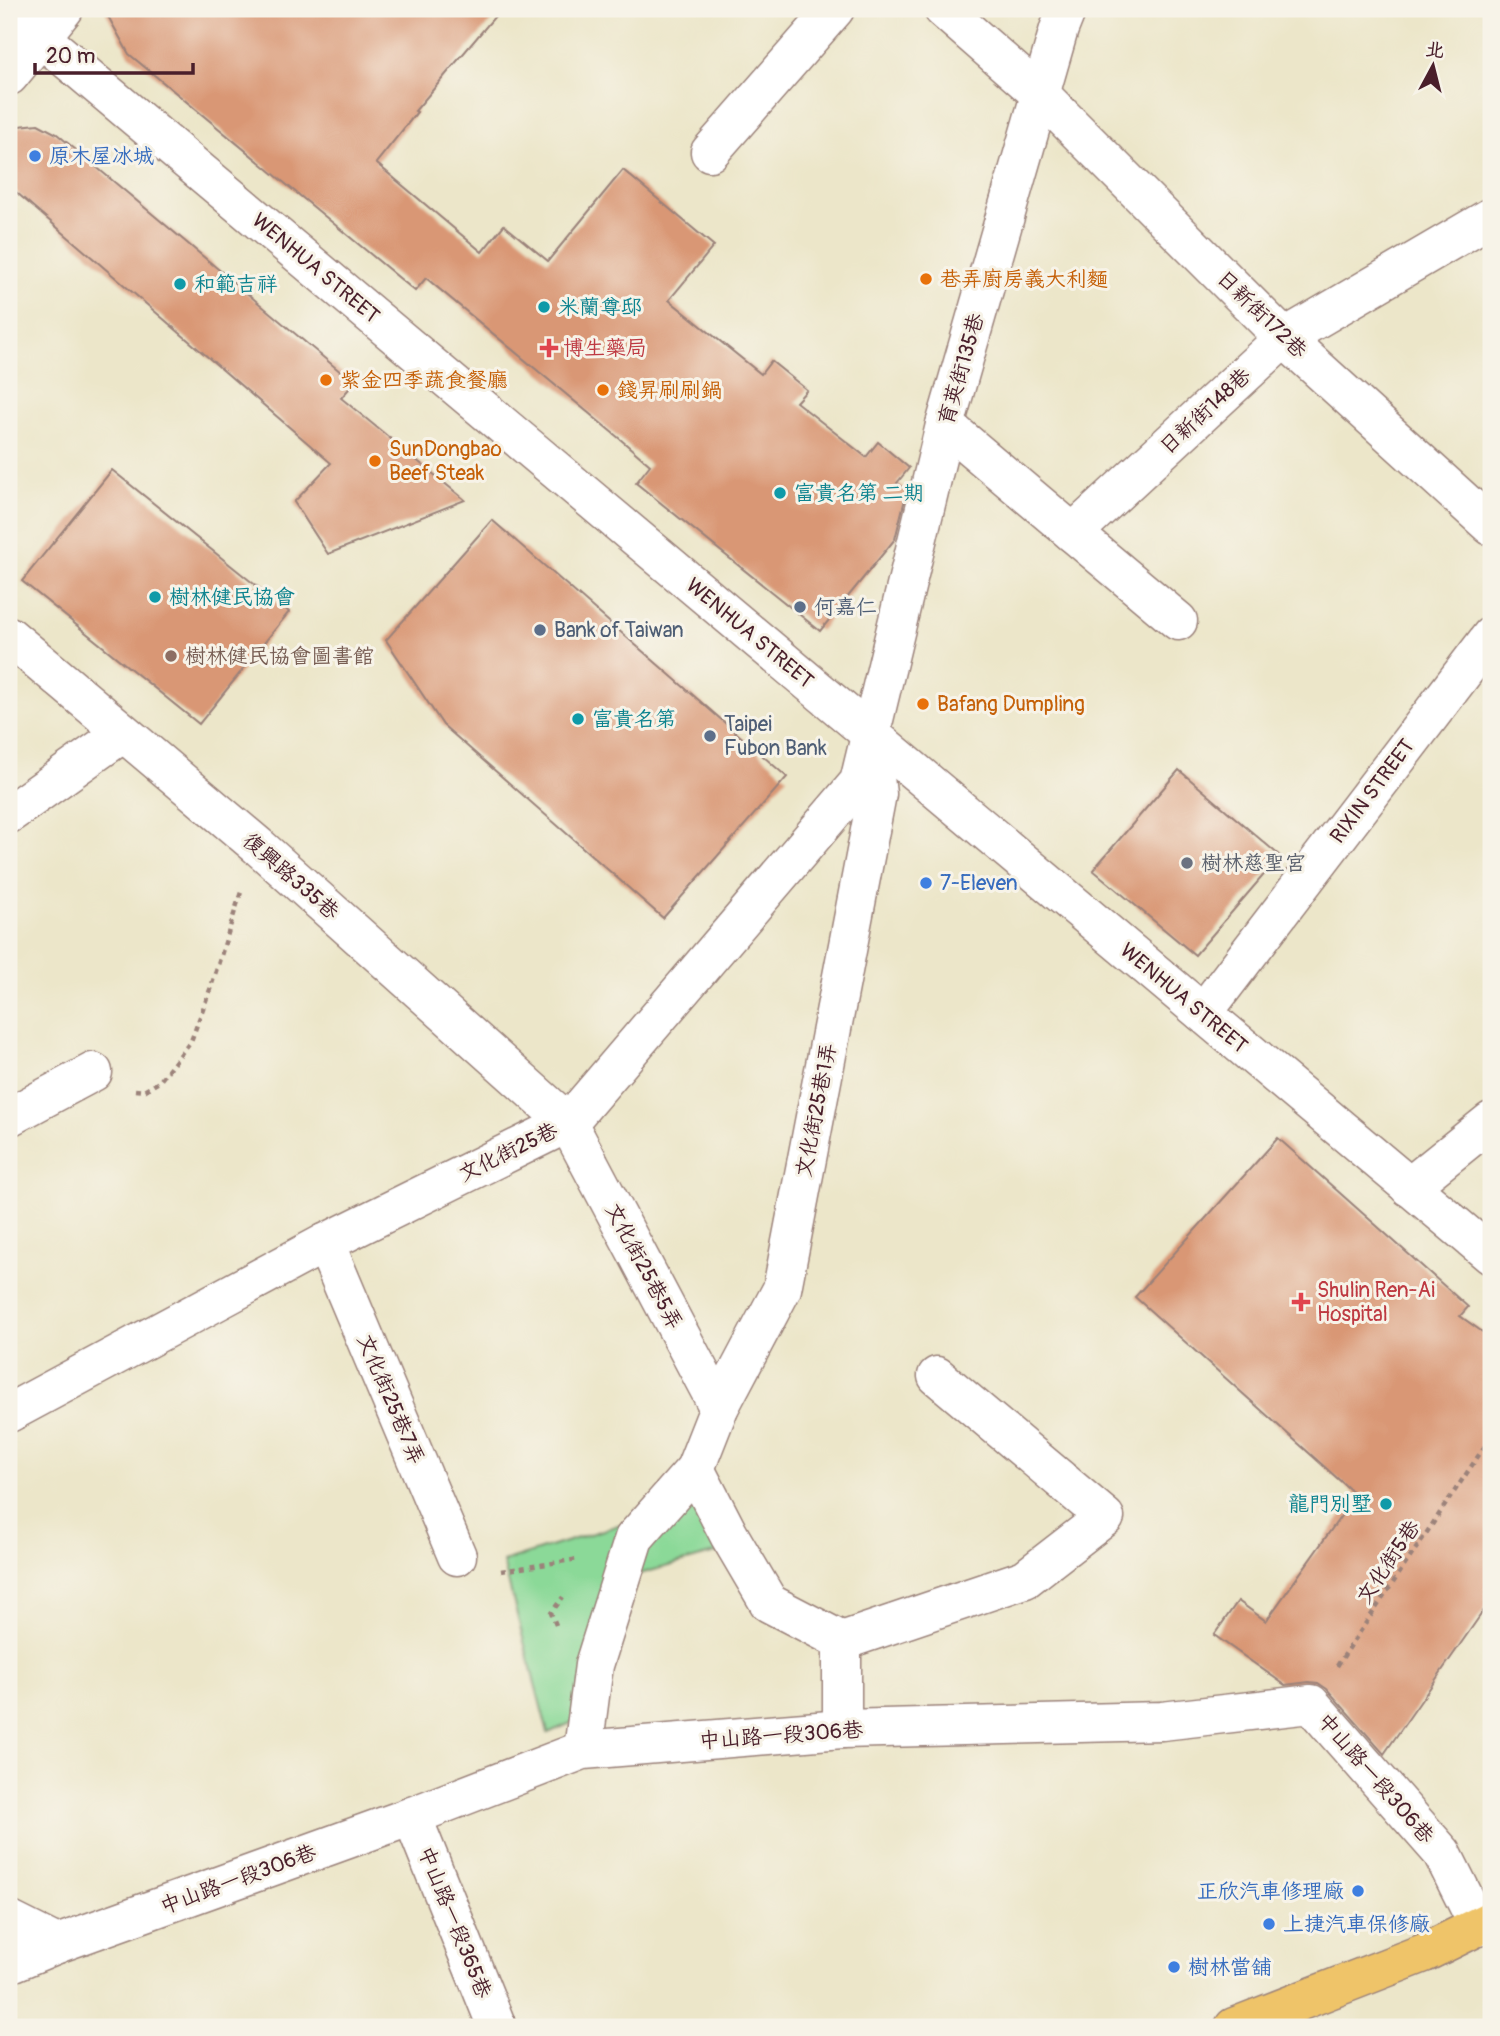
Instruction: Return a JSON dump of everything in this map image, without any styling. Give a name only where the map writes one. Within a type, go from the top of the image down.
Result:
[{"type":"main road","points":[[1234,2027],[1424,1953],[1485,1924]]},
{"type":"street","points":[[710,152],[835,9]]},
{"type":"street","name":"日新街172巷","points":[[943,9],[1040,94],[1284,338],[1491,526]]},
{"type":"street","name":"育英街135巷","points":[[869,734],[945,425],[1067,9]]},
{"type":"street","name":"WENHUA STREET","points":[[9,11],[52,23],[869,734],[1491,1255]]},
{"type":"street","points":[[9,76],[52,23]]},
{"type":"street","name":"日新街148巷","points":[[1073,534],[1284,338],[1491,217]]},
{"type":"street","points":[[945,425],[1178,621]]},
{"type":"street","name":"復興路335巷","points":[[9,636],[258,846],[568,1123]]},
{"type":"street","name":"RIXIN STREET","points":[[1203,1013],[1491,636]]},
{"type":"street","points":[[9,814],[123,733]]},
{"type":"street","name":"文化街25巷","points":[[9,1413],[325,1243],[568,1123],[859,782],[869,734]]},
{"type":"street","name":"文化街25巷1弄","points":[[695,1469],[719,1408],[782,1289],[877,794],[869,734]]},
{"type":"street","points":[[9,1117],[93,1072]]},
{"type":"street","points":[[1409,1186],[1491,1121]]},
{"type":"street","name":"文化街25巷5弄","points":[[568,1123],[719,1408]]},
{"type":"street","name":"文化街25巷7弄","points":[[325,1243],[457,1556]]},
{"type":"street","points":[[583,1750],[594,1665],[634,1538],[695,1469],[769,1604],[842,1641],[1025,1578],[1105,1517],[937,1376]]},
{"type":"street","points":[[842,1641],[842,1729]]},
{"type":"street","name":"中山路一段306巷","points":[[9,1964],[57,1944],[412,1816],[583,1750],[842,1729],[1162,1721],[1311,1704],[1442,1853],[1485,1924]]},
{"type":"street","name":"中山路一段365巷","points":[[412,1816],[497,2027]]},
{"type":"street","points":[[9,1920],[57,1944]]},
{"type":"path","points":[[93,1072],[117,1087],[144,1091],[159,1082],[191,1041],[258,846]]},
{"type":"path","name":"文化街5巷","points":[[1311,1704],[1491,1437]]},
{"type":"path","points":[[457,1556],[499,1571],[630,1550]]},
{"type":"green space","points":[[694,1491],[719,1552],[636,1575],[651,1532]]},
{"type":"green space","points":[[625,1523],[580,1719],[548,1733],[503,1562]]},
{"type":"building","points":[[104,9],[501,9],[415,111],[417,112],[376,163],[482,252],[504,225],[548,261],[623,170],[714,246],[669,300],[761,374],[771,361],[807,390],[796,402],[866,457],[878,442],[909,468],[897,483],[907,491],[895,539],[820,631],[636,483],[650,465],[620,439],[426,278],[415,291],[129,54]]},
{"type":"building","name":"和範吉祥","points":[[38,124],[57,134],[354,383],[341,398],[465,500],[328,554],[294,502],[331,463],[9,186],[9,140],[19,126]]},
{"type":"building","name":"樹林健民協會","points":[[112,470],[289,612],[199,724],[22,581]]},
{"type":"building","name":"富貴名第","points":[[492,520],[787,777],[663,918],[443,725],[386,640]]},
{"type":"building","name":"樹林慈聖宮","points":[[1179,770],[1280,856],[1195,955],[1093,870]]},
{"type":"building","points":[[1278,1138],[1468,1307],[1460,1316],[1491,1338],[1491,1600],[1384,1754],[1327,1689],[1318,1683],[1309,1682],[1285,1685],[1214,1635],[1238,1601],[1266,1621],[1356,1495],[1135,1297]]},
{"type":"place","name":"原木屋冰城","points":[[35,156]]},
{"type":"place","name":"巷弄廚房義大利麵","points":[[926,279]]},
{"type":"place","name":"和範吉祥","points":[[180,284]]},
{"type":"place","name":"米蘭尊邸","points":[[544,307]]},
{"type":"place","name":"博生藥局","points":[[549,348]]},
{"type":"place","name":"紫金四季蔬食餐廳","points":[[326,380]]},
{"type":"place","name":"錢昇刷刷鍋","points":[[603,390]]},
{"type":"place","name":"SunDongbao Beef Steak","points":[[375,461]]},
{"type":"place","name":"富貴名第 二期","points":[[780,493]]},
{"type":"place","name":"樹林健民協會","points":[[155,597]]},
{"type":"place","name":"何嘉仁","points":[[800,607]]},
{"type":"place","name":"Bank of Taiwan","points":[[540,630]]},
{"type":"place","name":"樹林健民協會圖書館","points":[[171,656]]},
{"type":"place","name":"Bafang Dumpling","points":[[923,704]]},
{"type":"place","name":"富貴名第","points":[[578,719]]},
{"type":"place","name":"Taipei Fubon Bank","points":[[710,736]]},
{"type":"place","name":"樹林慈聖宮","points":[[1187,863]]},
{"type":"place","name":"7-Eleven","points":[[926,883]]},
{"type":"place","name":"Shulin Ren-Ai Hospital","points":[[1301,1302]]},
{"type":"place","name":"龍門別墅","points":[[1386,1504]]},
{"type":"place","name":"正欣汽車修理廠","points":[[1358,1891]]},
{"type":"place","name":"上捷汽車保修廠","points":[[1269,1924]]},
{"type":"place","name":"樹林當舖","points":[[1174,1967]]}]
